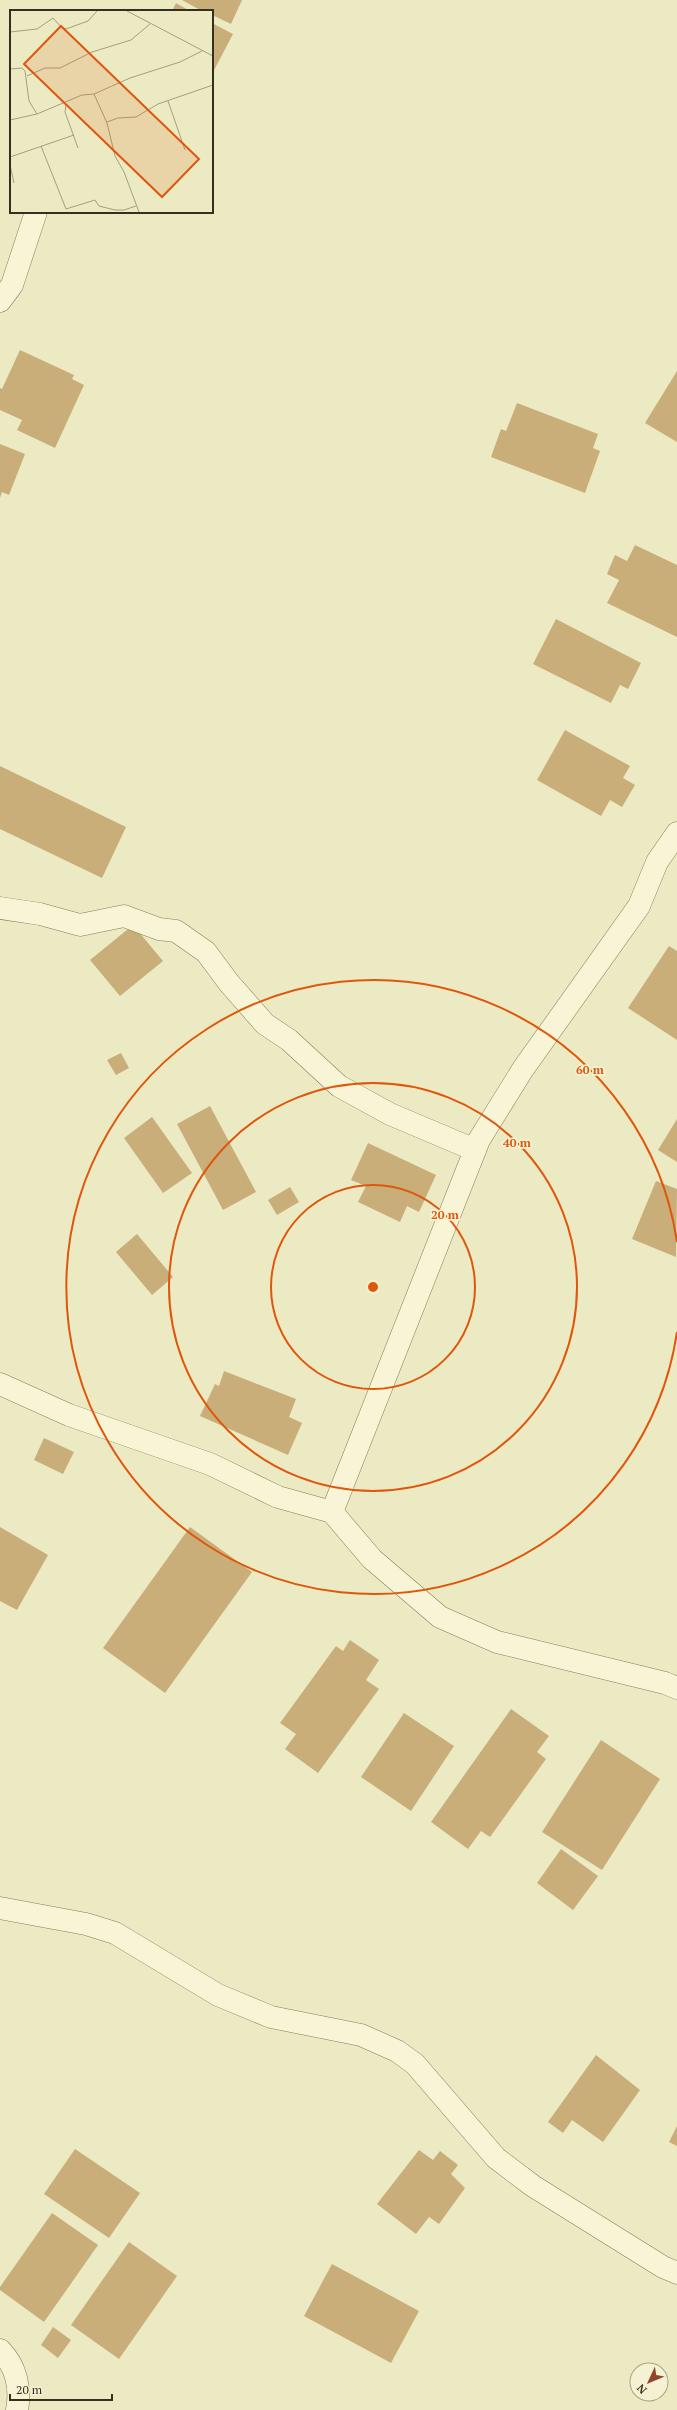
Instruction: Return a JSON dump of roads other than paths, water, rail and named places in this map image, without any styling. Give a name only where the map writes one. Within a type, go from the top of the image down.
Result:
[{"type":"street","points":[[0,301],[12,285],[36,213]]},
{"type":"street","points":[[332,1512],[475,1150],[523,1069],[639,906],[656,862],[677,833]]},
{"type":"street","points":[[0,908],[40,914],[80,925],[124,916],[159,929],[176,931],[206,952],[229,983],[266,1024],[289,1040],[339,1086],[390,1114],[475,1150]]},
{"type":"street","points":[[0,1384],[69,1415],[210,1464],[278,1497],[332,1512],[372,1559],[440,1617],[498,1642],[673,1682]]},
{"type":"street","points":[[0,1908],[86,1924],[115,1933],[218,1995],[272,2017],[361,2035],[397,2051],[415,2064],[496,2158],[533,2186],[663,2267],[677,2273]]},
{"type":"street","points":[[0,2350],[16,2371],[19,2401],[17,2410]]}]
